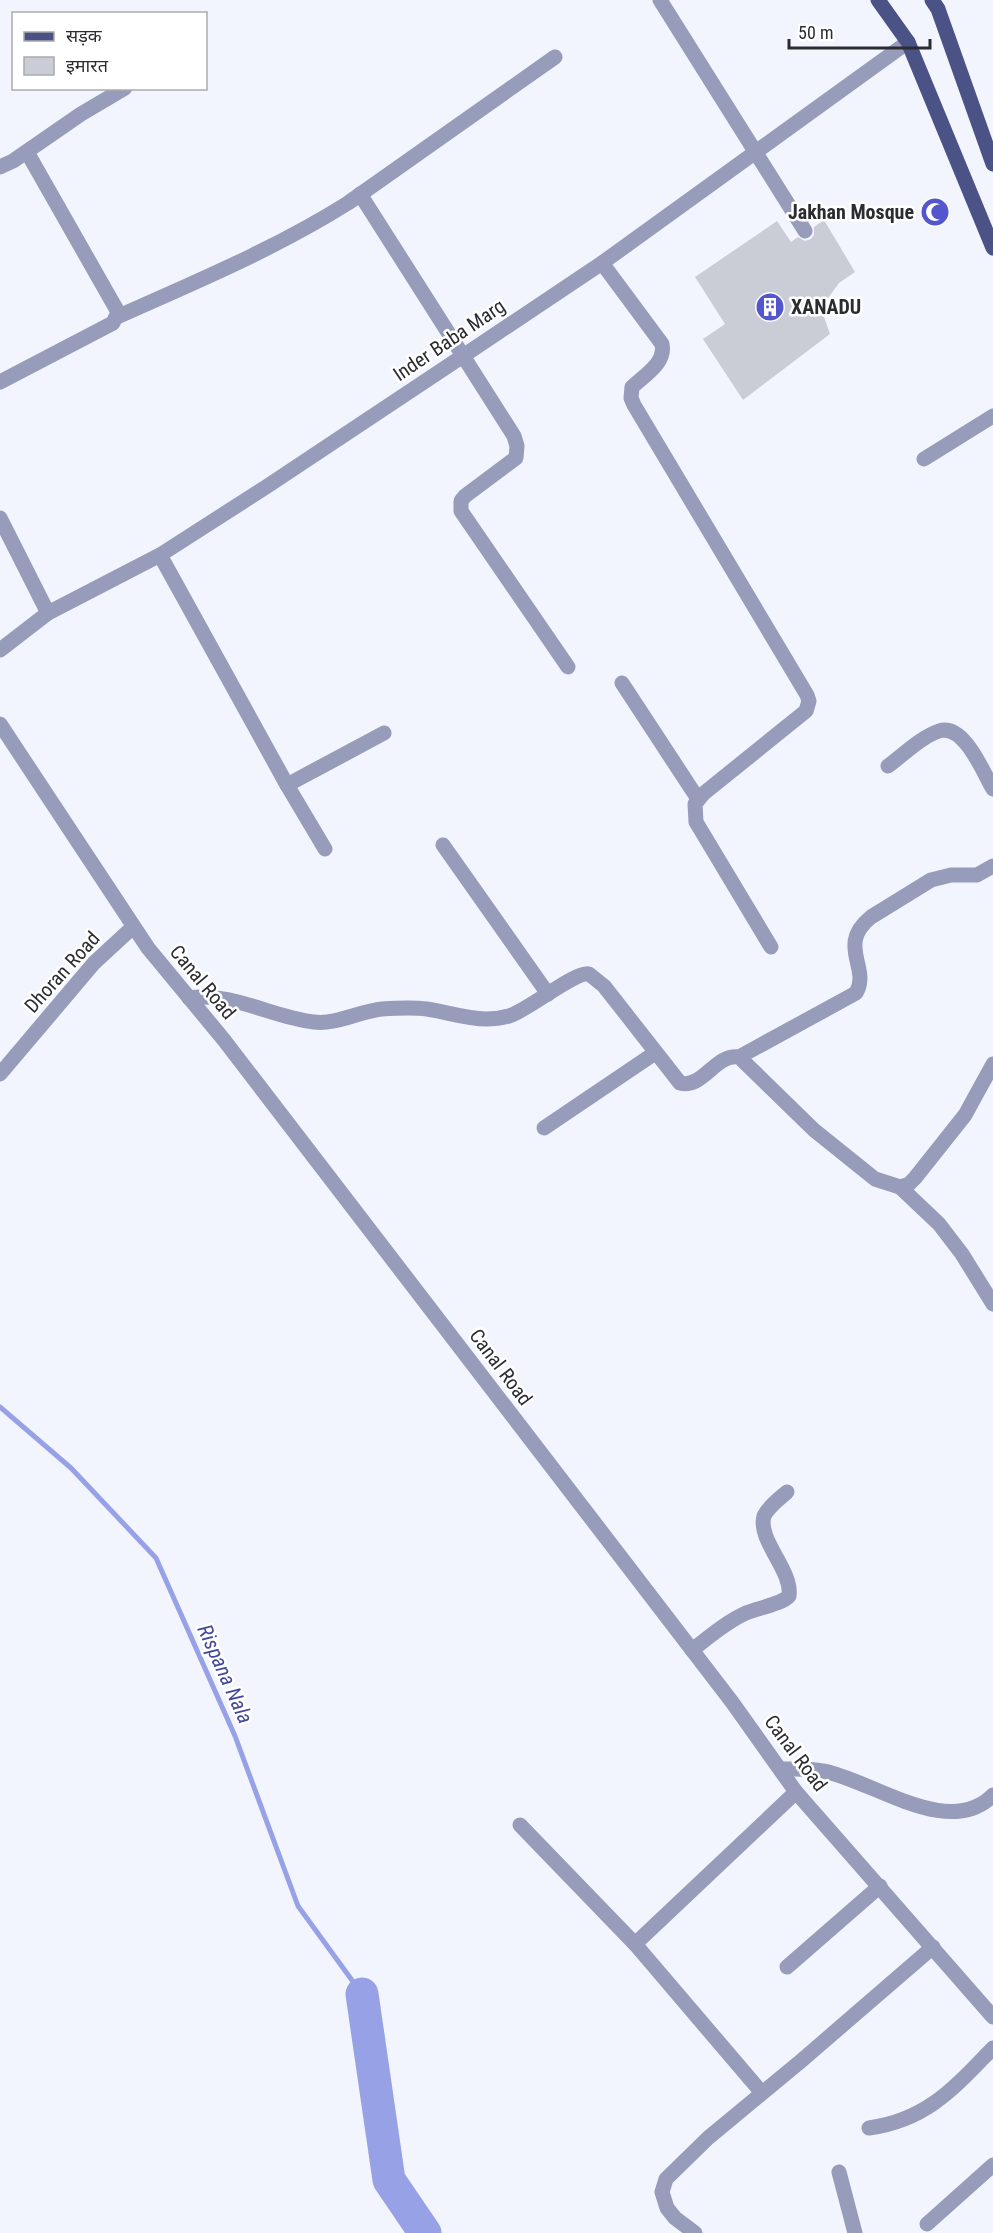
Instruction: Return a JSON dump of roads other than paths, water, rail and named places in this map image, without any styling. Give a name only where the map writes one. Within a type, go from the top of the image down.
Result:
[{"type":"main road","points":[[878,0],[908,42],[993,248]]},
{"type":"main road","points":[[932,0],[938,9],[993,164]]},
{"type":"street","points":[[660,0],[805,231]]},
{"type":"street","name":"Inder Baba Marg","points":[[0,650],[48,613],[160,555],[266,487],[602,263],[908,42]]},
{"type":"street","points":[[0,382],[99,331],[113,323],[117,317],[286,240],[315,224],[555,57]]},
{"type":"street","points":[[0,167],[122,90]]},
{"type":"street","points":[[27,152],[117,309],[117,317]]},
{"type":"street","points":[[360,194],[514,436],[517,446],[516,458],[465,496],[461,501],[461,510],[568,667]]},
{"type":"street","points":[[602,263],[662,344],[663,351],[660,360],[632,387],[631,398],[634,405],[800,682],[808,701],[806,711],[698,799],[694,813],[696,822],[771,947]]},
{"type":"street","points":[[924,459],[993,416]]},
{"type":"street","points":[[0,518],[48,613]]},
{"type":"street","points":[[160,555],[287,785],[325,849]]},
{"type":"street","points":[[622,683],[698,799]]},
{"type":"street","name":"Canal Road","points":[[0,724],[147,948],[224,1040],[692,1650],[796,1792],[993,2017]]},
{"type":"street","points":[[888,766],[930,735],[946,730],[956,734],[969,745],[993,789]]},
{"type":"street","points":[[287,785],[384,733]]},
{"type":"street","points":[[442,845],[548,994]]},
{"type":"street","points":[[189,998],[220,997],[279,1015],[318,1023],[371,1011],[409,1008],[489,1019],[509,1016],[579,975],[590,974],[604,986],[674,1077],[684,1084],[694,1082],[731,1057],[739,1057],[856,993],[859,988],[856,936],[871,917],[931,880],[945,875],[977,875],[993,866]]},
{"type":"street","name":"Dhoran Road","points":[[0,1074],[94,963],[133,927]]},
{"type":"street","points":[[544,1128],[655,1053]]},
{"type":"street","points":[[739,1057],[814,1130],[875,1179],[900,1187],[939,1224],[962,1254],[993,1305]]},
{"type":"street","points":[[900,1187],[909,1184],[915,1178],[965,1115],[993,1064]]},
{"type":"street","points":[[692,1650],[732,1621],[784,1601],[789,1596],[788,1583],[764,1525],[768,1510],[787,1492]]},
{"type":"street","points":[[781,1769],[830,1772],[928,1809],[963,1811],[977,1806],[993,1795]]},
{"type":"street","points":[[635,1944],[796,1792]]},
{"type":"street","points":[[520,1825],[635,1944],[762,2093]]},
{"type":"street","points":[[787,1967],[880,1886]]},
{"type":"street","points":[[695,2233],[675,2218],[667,2208],[662,2192],[666,2179],[708,2138],[933,1947]]},
{"type":"street","points":[[869,2128],[888,2126],[934,2105],[957,2086],[993,2048]]},
{"type":"street","points":[[927,2223],[993,2165]]},
{"type":"street","points":[[839,2172],[855,2233]]},
{"type":"waterway","name":"Rispana Nala","points":[[0,1407],[71,1468],[156,1558],[235,1736],[298,1906],[362,1994]]},
{"type":"waterway","points":[[362,1994],[389,2180],[425,2233]]},
{"type":"place","name":"Jakhan Mosque","points":[[935,212]]},
{"type":"place","name":"XANADU","points":[[770,307]]}]
